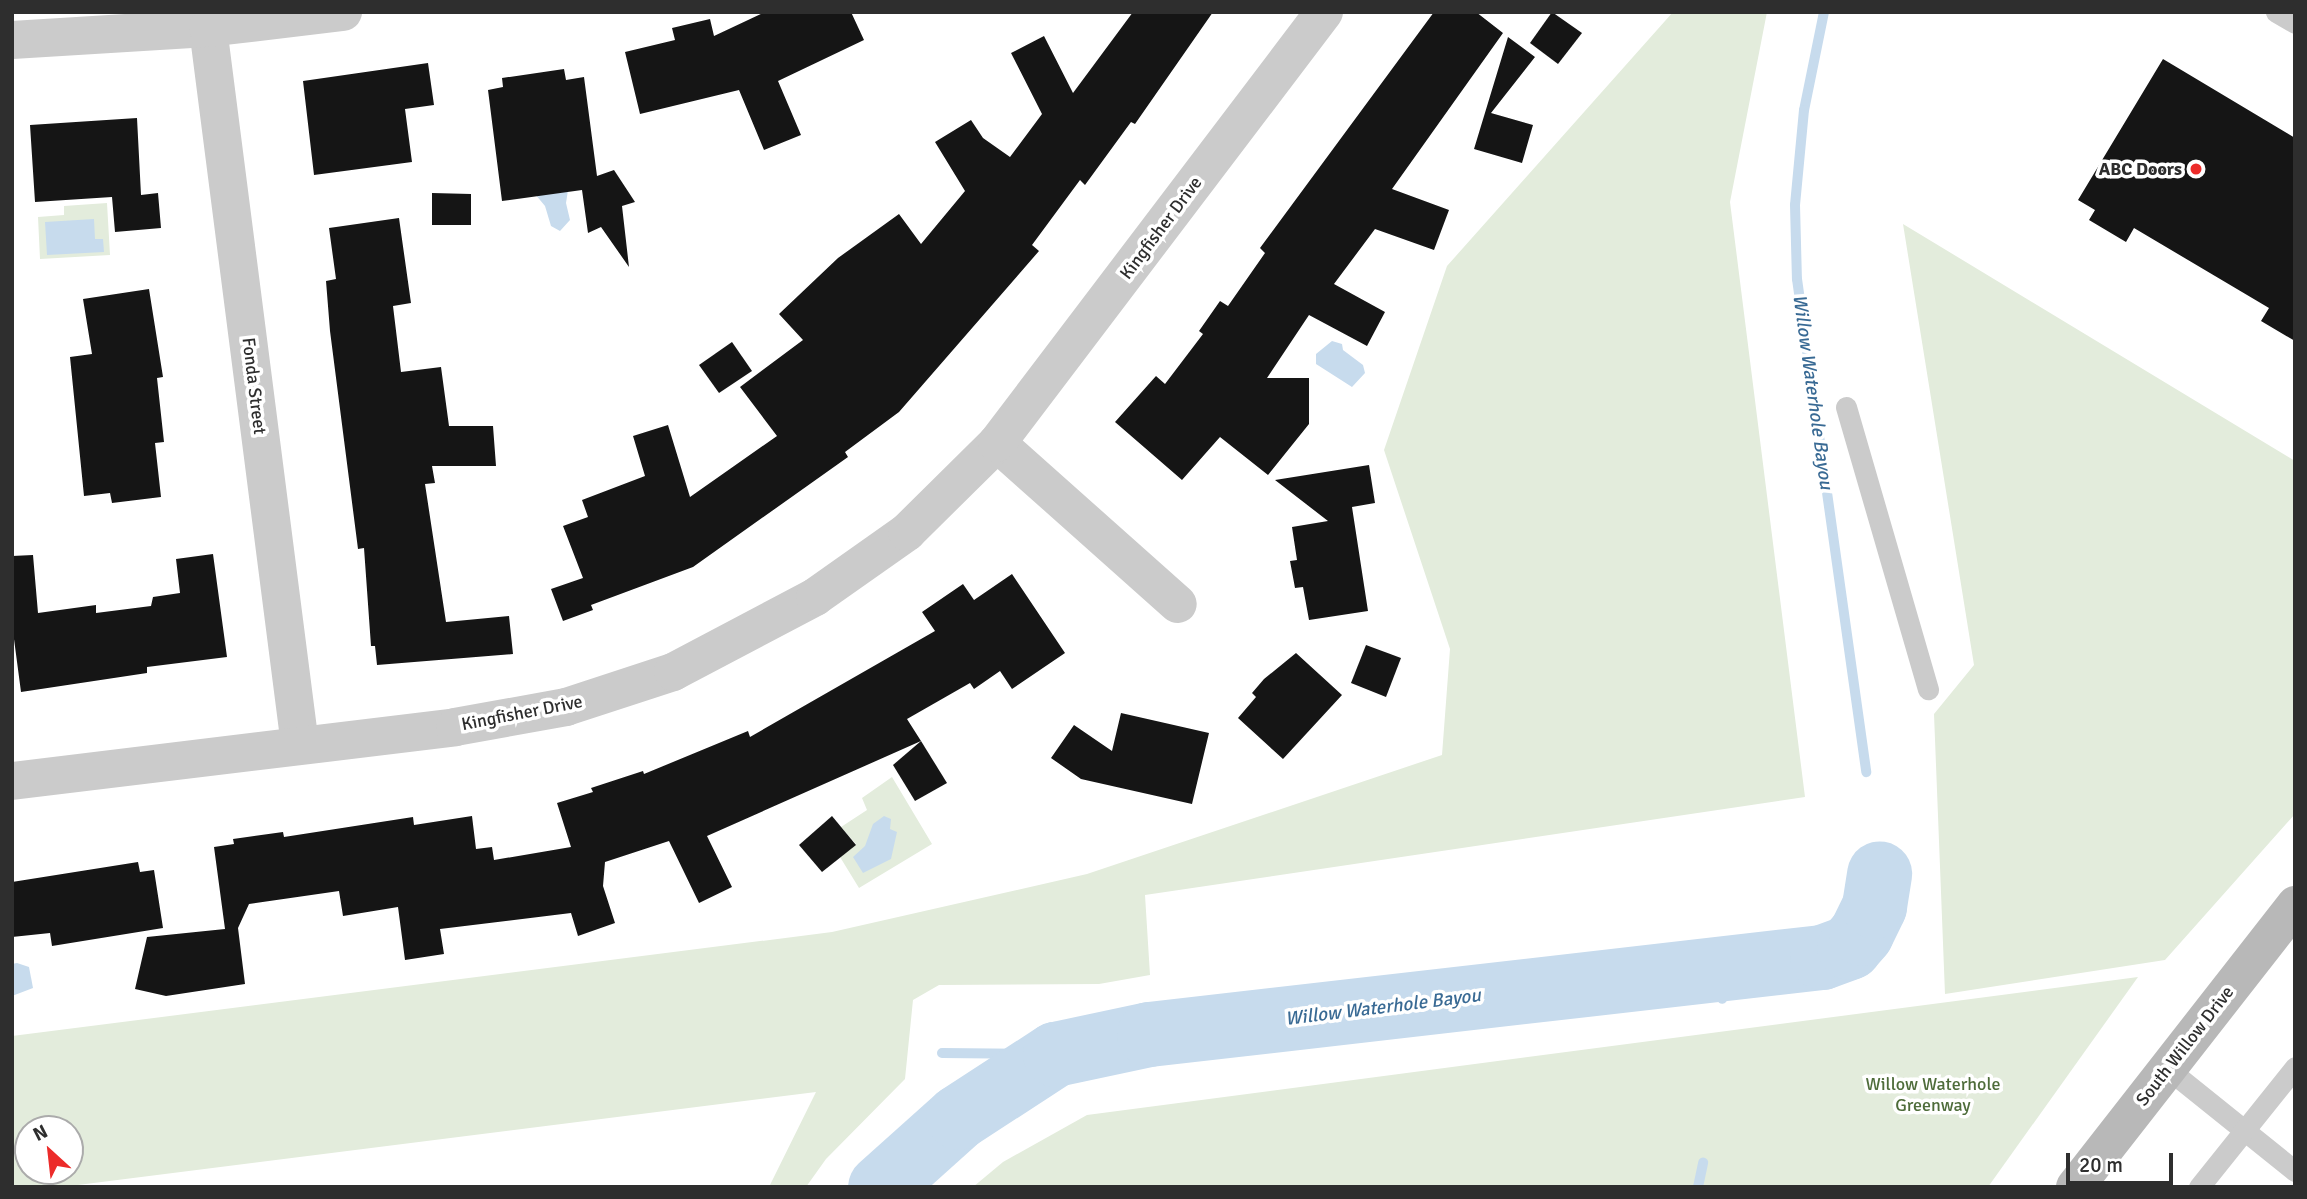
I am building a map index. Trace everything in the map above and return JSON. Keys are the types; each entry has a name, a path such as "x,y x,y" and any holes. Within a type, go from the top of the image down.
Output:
{"street":[{"path":"12,40 208,28 342,12"},
{"name":"Kingfisher Drive","path":"12,781 300,745 566,707 673,672 815,597 892,543 997,443 1324,12"},
{"name":"Fonda Street","path":"208,28 300,745"},
{"path":"997,443 1178,604"},
{"name":"South Willow Drive","path":"2075,1187 2295,905"}],"lane":[{"path":"2276,12 2295,23"},
{"path":"1846,407 1928,689"},
{"path":"2199,1187 2295,1067"},
{"path":"2168,1069 2295,1171"}],"green space":[{"path":"1673,12 1767,12 1730,202 1805,797 1145,895 1150,975 1099,984 939,985 913,1000 905,1079 826,1159 806,1187 769,1187 816,1092 84,1184 84,1115 14,1115 14,1185 78,1185 12,1187 12,1036 832,932 1087,874 1442,755 1450,649 1384,450 1447,266"},
{"path":"107,203 110,255 40,259 38,217 64,215 64,206"},
{"path":"1903,224 2295,461 2295,814 2165,960 1945,994 1934,714 1974,665"},
{"path":"892,777 932,844 859,888 840,857 856,844 841,827 867,810 862,798"},
{"name":"Willow Waterhole Greenway","path":"2138,977 1988,1187 973,1187 1003,1162 1087,1115"}],"water":[{"path":"569,184 566,203 570,220 560,231 551,226 545,206 535,194"},
{"path":"94,219 95,239 103,239 104,252 47,255 45,222"},
{"path":"1332,341 1342,344 1343,350 1363,365 1365,373 1352,387 1316,364 1316,354"},
{"path":"884,816 891,819 890,829 897,832 891,859 863,873 853,857 865,846 873,824"},
{"path":"12,964 29,967 33,988 12,996"}],"building":[{"path":"765,12 851,12 864,40 778,81 801,135 764,150 739,90 640,114 625,52 675,40 672,28 710,19 714,36"},
{"path":"1133,12 1213,12 1135,124 1131,122 1085,185 1080,180 1032,245 1039,251 899,412 845,452 848,457 693,567 591,605 593,610 563,621 551,589 583,578 563,526 588,517 582,500 645,476 633,436 668,425 690,497 777,436 740,387 803,340 779,314 838,258 899,214 921,244 965,191 935,142 971,120 983,138 1010,157 1042,114 1011,53 1044,36 1073,93"},
{"path":"1434,12 1476,12 1503,33 1392,189 1449,210 1434,250 1375,229 1334,284 1385,312 1367,346 1309,315 1267,378 1309,378 1309,424 1268,475 1220,437 1182,480 1115,422 1156,376 1165,384 1203,334 1199,331 1220,301 1228,306 1265,253 1260,248"},
{"path":"1552,12 1582,33 1558,64 1530,43"},
{"path":"1508,37 1535,57 1491,113 1533,125 1522,163 1474,149"},
{"name":"ABC Doors","path":"2163,59 2295,138 2295,341 2261,321 2269,308 2134,228 2126,242 2089,220 2095,210 2078,200"},
{"path":"428,63 434,105 405,109 412,162 314,175 303,81"},
{"path":"564,69 566,80 584,77 597,176 614,170 635,202 622,206 629,267 601,227 588,233 582,190 502,201 488,90 503,87 502,78"},
{"path":"137,118 141,195 158,193 161,228 115,232 112,197 35,202 30,125"},
{"path":"432,193 471,194 471,225 432,225"},
{"path":"399,218 411,303 393,306 401,372 441,367 449,426 493,426 496,466 432,466 435,483 425,484 446,622 509,616 513,654 377,665 375,646 371,646 364,548 358,549 330,331 326,281 336,279 329,228"},
{"path":"149,289 163,377 157,378 164,442 155,443 161,497 112,503 110,493 84,496 70,357 92,354 83,299"},
{"path":"732,342 752,371 719,393 699,365"},
{"path":"1369,465 1375,503 1352,507 1368,611 1309,620 1303,587 1295,588 1290,561 1297,560 1292,527 1328,521 1275,480"},
{"path":"213,554 227,657 147,667 147,673 21,692 12,624 12,556 33,555 38,613 96,605 96,613 151,606 153,597 180,593 176,559"},
{"path":"1012,574 1065,653 1012,689 1000,671 974,689 970,683 907,719 921,741 707,836 732,887 699,903 669,841 605,862 603,886 615,923 578,936 571,913 440,929 444,954 405,960 398,907 343,916 339,891 249,904 238,928 245,984 166,996 135,989 147,937 225,929 214,847 234,844 233,839 283,832 284,837 413,817 414,825 472,816 476,849 492,847 494,860 571,847 557,803 593,792 591,788 643,771 644,774 748,731 750,737 935,631 922,612 963,584 974,600"},
{"path":"1366,645 1401,658 1386,697 1351,683"},
{"path":"1296,653 1342,695 1283,759 1238,718 1256,697 1252,693 1264,679"},
{"path":"1121,713 1209,733 1192,804 1081,779 1051,758 1074,725 1112,751"},
{"path":"921,741 947,783 915,801 893,765"},
{"path":"832,816 856,845 822,872 799,845"},
{"path":"138,862 140,872 154,870 163,928 52,946 50,933 12,937 12,882"}],"waterway":[{"name":"Willow Waterhole Bayou","path":"1824,12 1804,110 1795,205 1797,279 1866,772"},
{"name":"Willow Waterhole Bayou","path":"880,1187 958,1117 1055,1054 1149,1034 1822,957 1849,947 1861,933 1874,906 1879,873"},
{"path":"1719,969 1722,999"},
{"path":"942,1053 1055,1054"},
{"path":"1698,1187 1703,1163"}],"place":[{"name":"ABC Doors","path":"2196,169"}]}
